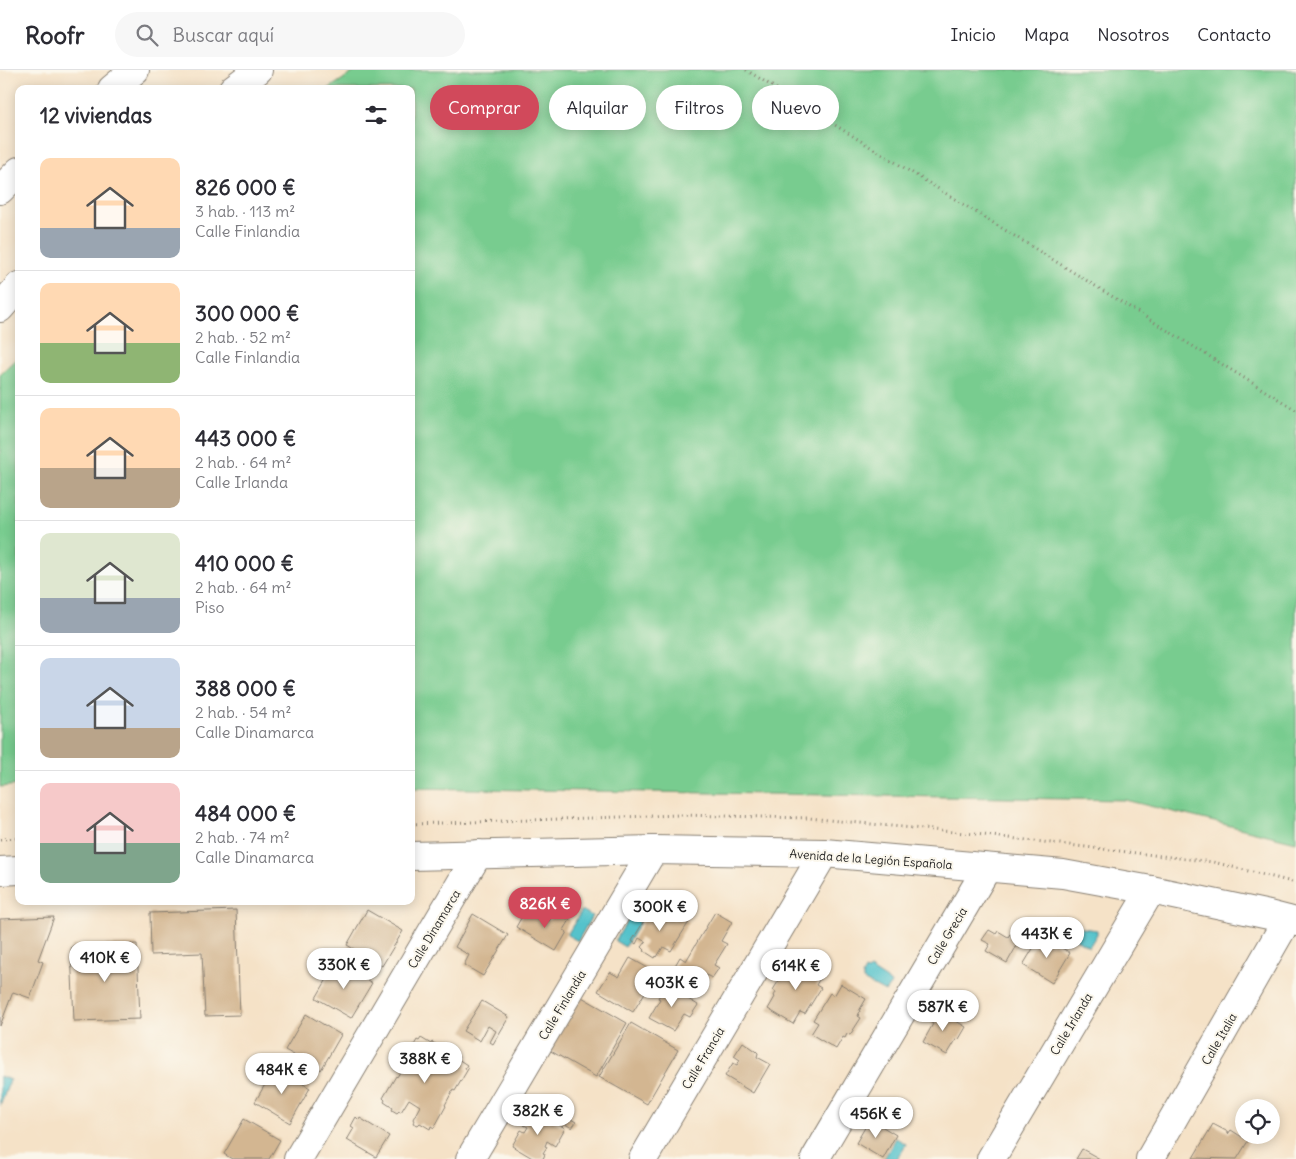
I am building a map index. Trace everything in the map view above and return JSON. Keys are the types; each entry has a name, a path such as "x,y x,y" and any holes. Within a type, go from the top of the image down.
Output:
{"street":[{"path":"117,85 135,70"},
{"path":"238,85 258,70"},
{"path":"0,190 15,175"},
{"path":"0,308 15,291"},
{"name":"Avenida de la Legión Española","path":"415,856 653,850 824,853 1063,874 1150,890 1292,921"},
{"name":"Calle Finlandia","path":"470,1159 653,850"},
{"name":"Calle Francia","path":"643,1159 824,853"},
{"name":"Calle Dinamarca","path":"298,1159 478,854"},
{"name":"Calle Grecia","path":"815,1159 987,868"},
{"path":"0,871 15,870"},
{"name":"Calle Irlanda","path":"991,1159 1150,890"},
{"name":"Calle Italia","path":"1150,1159 1292,921"}],"path":[{"path":"746,70 1296,410"},
{"path":"0,839 15,838"}],"green space":[{"path":"357,70 1296,70 1296,842 1125,800 415,788 415,85 334,85"},
{"path":"15,360 15,785 0,787 0,374"}],"water":[{"path":"582,910 592,916 578,941 567,935"},
{"path":"630,916 640,922 625,947 615,941"},
{"path":"1062,925 1097,930 1097,934 1089,947 1060,929"},
{"path":"870,969 890,982 891,984 885,992 863,980 862,976 865,970"},
{"path":"0,1076 10,1080 0,1106"},
{"path":"896,1138 906,1144 897,1159 884,1159"}],"building":[{"path":"653,909 674,920 677,915 689,922 671,951 663,947 655,958 644,951 642,947 646,942 639,938 636,944 632,941"},
{"path":"236,910 240,1015 205,1016 202,953 151,955 150,913"},
{"path":"367,910 403,931 382,966 347,945"},
{"path":"555,911 570,920 564,930 567,932 556,951 516,927 524,913 531,916 534,912 549,921"},
{"path":"715,912 732,922 721,941 727,944 714,965 719,968 712,978 706,975 700,986 673,969 680,957 686,961"},
{"path":"473,914 508,935 483,976 464,965 469,955 455,947"},
{"path":"54,917 38,960 43,962 30,998 13,992 0,1026 0,919"},
{"path":"989,930 996,934 998,931 1008,937 1010,934 1020,940 1007,963 986,951 990,944 982,940"},
{"path":"1040,937 1052,944 1053,942 1070,953 1052,983 1023,965"},
{"path":"137,944 140,1019 74,1021 72,946"},
{"path":"630,958 657,973 633,1012 598,991 610,972 619,977"},
{"path":"798,958 823,973 816,985 821,988 805,1014 800,1012 793,1024 768,1009 775,997 776,992 773,990 784,972 787,974 791,970"},
{"path":"337,962 372,983 351,1018 316,998"},
{"path":"841,984 866,999 859,1011 858,1016 861,1018 850,1035 847,1034 845,1038 843,1037 836,1049 811,1034 818,1023 813,1020 830,993 834,996"},
{"path":"666,985 698,1005 690,1017 684,1014 673,1031 649,1018"},
{"path":"580,996 627,1023 596,1077 549,1050"},
{"path":"482,1001 509,1017 493,1044 490,1042 496,1031 488,1026 480,1041 463,1031"},
{"path":"936,1009 966,1027 947,1055 923,1042 933,1024 929,1021"},
{"path":"306,1014 341,1035 321,1070 285,1050"},
{"path":"631,1023 678,1050 647,1104 599,1077"},
{"path":"421,1038 437,1045 436,1047 438,1048 431,1061 442,1068 450,1055 452,1057 454,1054 467,1065 465,1068 468,1069 455,1091 453,1090 434,1128 431,1126 430,1129 420,1123 418,1125 413,1123 413,1119 420,1106 409,1099 401,1112 397,1113 384,1102 383,1098 402,1069 417,1040 419,1041"},
{"path":"743,1042 758,1053 757,1057 770,1064 753,1093 725,1076 733,1063 737,1065 740,1060 734,1056"},
{"path":"275,1067 310,1088 290,1123 255,1102"},
{"path":"533,1110 543,1116 541,1118 549,1123 551,1120 565,1128 555,1146 547,1141 543,1159 534,1159 512,1146 521,1130 525,1132 528,1127 524,1125"},
{"path":"562,1114 576,1122 572,1128 558,1120"},
{"path":"356,1117 389,1136 376,1157 347,1140 354,1128 351,1126"},
{"path":"244,1119 280,1140 269,1159 232,1159 224,1154"},
{"path":"870,1119 896,1135 883,1159 856,1143"},
{"path":"1213,1124 1228,1132 1228,1134 1231,1130 1235,1133 1235,1144 1246,1144 1237,1159 1193,1158"},
{"path":"1082,1149 1100,1159 1076,1159"}]}
